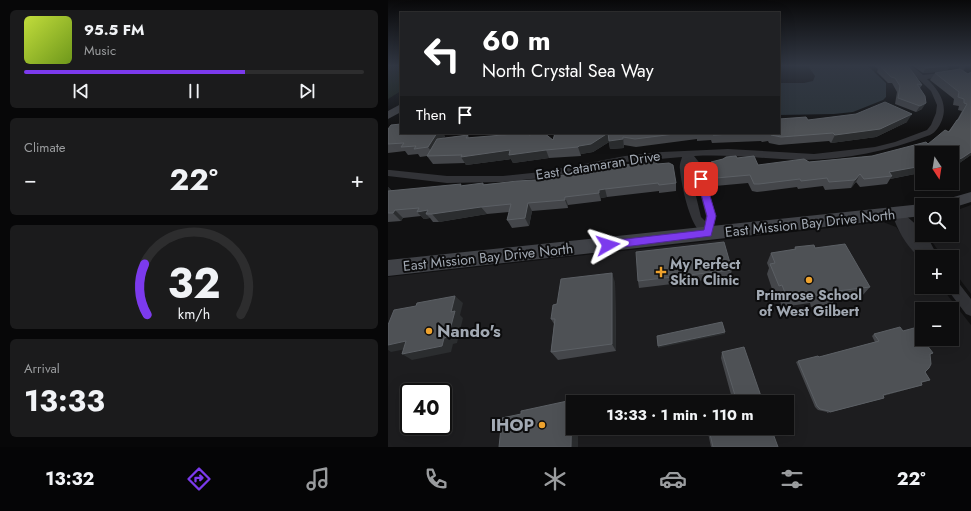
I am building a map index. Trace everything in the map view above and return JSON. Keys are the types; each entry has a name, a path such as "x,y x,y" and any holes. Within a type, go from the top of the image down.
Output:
{"street":[{"name":"East Catamaran Drive","path":"390,173 451,181 494,180 539,175 616,160 686,154 727,152 770,156 825,156 864,152 909,141 932,130 940,117 941,105 936,92 931,87"},
{"path":"388,103 400,96"},
{"path":"388,116 400,108"},
{"path":"686,154 684,167 696,218 708,233"},
{"path":"686,154 697,166 711,216 708,233"},
{"path":"959,201 971,197"},
{"name":"East Mission Bay Drive North","path":"388,268 915,211"},
{"path":"897,214 902,228 918,250"},
{"path":"897,214 913,227 931,250"},
{"path":"959,294 971,310"}],"shaded area":[{"path":"388,87 400,87 400,92 388,99"},
{"path":"780,87 886,87 886,97 883,100 853,112 834,114 780,115"},
{"path":"971,205 971,294 959,278 959,250 938,250 932,242 959,242 959,209"},
{"path":"883,222 896,227 915,252 915,294 947,294 953,302 915,302 915,346 959,346 959,310 971,325 971,447 388,447 388,277"}],"building":[{"path":"900,87 919,87 925,96 926,103 920,106 898,98"},
{"path":"953,87 971,87 971,152 959,159 959,146 915,146 915,167 889,172 892,176 864,179 860,174 855,180 829,182 827,178 801,181 800,179 759,184 754,184 750,175 716,178 711,162 726,157 736,156 737,158 754,156 758,165 804,159 809,162 872,156 926,142 928,144 945,130 949,132 958,120 967,104 964,103 964,99 958,97 959,92"},
{"path":"885,102 912,114 880,129 835,135 833,133 781,137 771,135 780,134 780,119 806,117 808,120 856,114"},
{"path":"400,124 400,134 436,134 428,147 414,149 416,146 401,147 404,143 388,144 388,129 391,125"},
{"path":"516,134 545,134 553,140 555,134 606,134 591,144 578,147 509,155 510,150 461,157 462,155 427,156 437,139 468,135 466,138"},
{"path":"608,134 674,134 635,139 623,137 623,139 609,141"},
{"path":"712,134 733,134 713,135"},
{"path":"656,161 657,164 669,163 673,165 676,183 659,185 658,183 605,189 599,190 599,193 565,197 565,200 528,203 525,218 507,220 511,204 432,214 426,214 428,210 417,212 419,208 395,210 393,213 388,213 388,191 461,184 460,186 483,183 483,185 553,179 553,176 574,174 575,171 601,166 642,164"},
{"path":"724,242 732,270 638,281 636,252"},
{"name":"Primrose School of West Gilbert","path":"845,244 870,287 837,291 839,295 817,298 816,294 787,298 782,285 779,286 770,264 775,263 771,253 796,249 795,247 814,245 815,248"},
{"path":"612,273 612,344 551,352 555,319 551,319 553,305 557,304 561,279"},
{"name":"Nando's","path":"455,296 451,312 455,311 448,337 444,338 442,346 402,354 406,341 388,345 388,325 394,310 416,306 417,303"},
{"path":"722,322 725,332 658,346 657,336"},
{"path":"900,327 903,331 914,328 915,346 928,346 933,353 930,354 931,364 925,372 930,380 921,382 922,385 883,395 884,398 830,412 820,409 817,406 798,361 879,341 874,334"},
{"path":"744,347 761,395 735,395 722,352"},
{"name":"IHOP","path":"566,401 566,435 571,435 571,447 499,447 502,418 521,414 521,411"},
{"path":"710,435 774,435 778,447 713,447"}],"place":[{"name":"My Perfect Skin Clinic","path":"661,272"},
{"name":"Primrose School of West Gilbert","path":"809,280"},
{"name":"Nando's","path":"429,331"},
{"name":"IHOP","path":"542,425"}],"route":[{"path":"608,245 708,233 711,216 701,179"}]}
